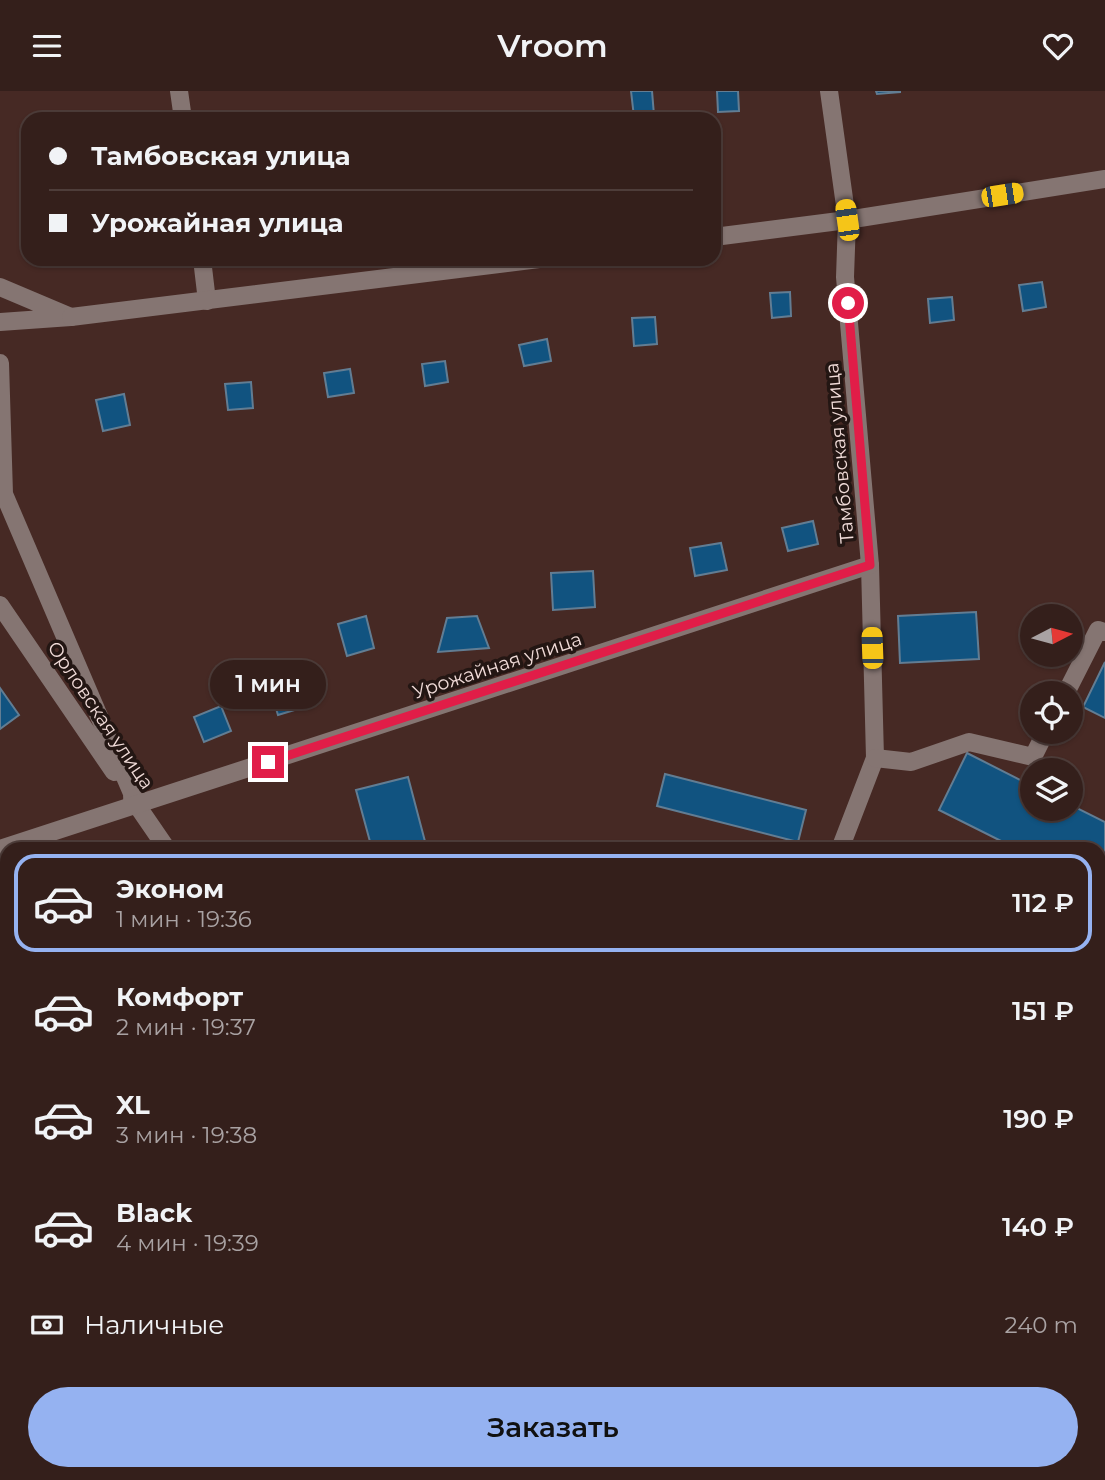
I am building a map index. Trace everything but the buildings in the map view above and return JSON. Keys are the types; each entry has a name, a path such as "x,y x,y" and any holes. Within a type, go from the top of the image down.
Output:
{"street":[{"path":"179,91 182,112"},
{"name":"Тамбовская улица","path":"829,91 847,220 845,277 870,565 876,758 843,842"},
{"path":"721,236 847,220 1105,179"},
{"path":"203,266 207,300"},
{"path":"0,322 71,317 482,266"},
{"path":"0,287 71,317"},
{"path":"0,363 2,495 137,805"},
{"name":"Урожайная улица","path":"22,842 870,565"},
{"name":"Орловская улица","path":"0,605 162,842"},
{"path":"1072,681 1098,630 1105,632"},
{"path":"876,758 911,762 969,742 1033,757 1040,744"}],"route":[{"path":"268,762 870,565 848,303"}]}
